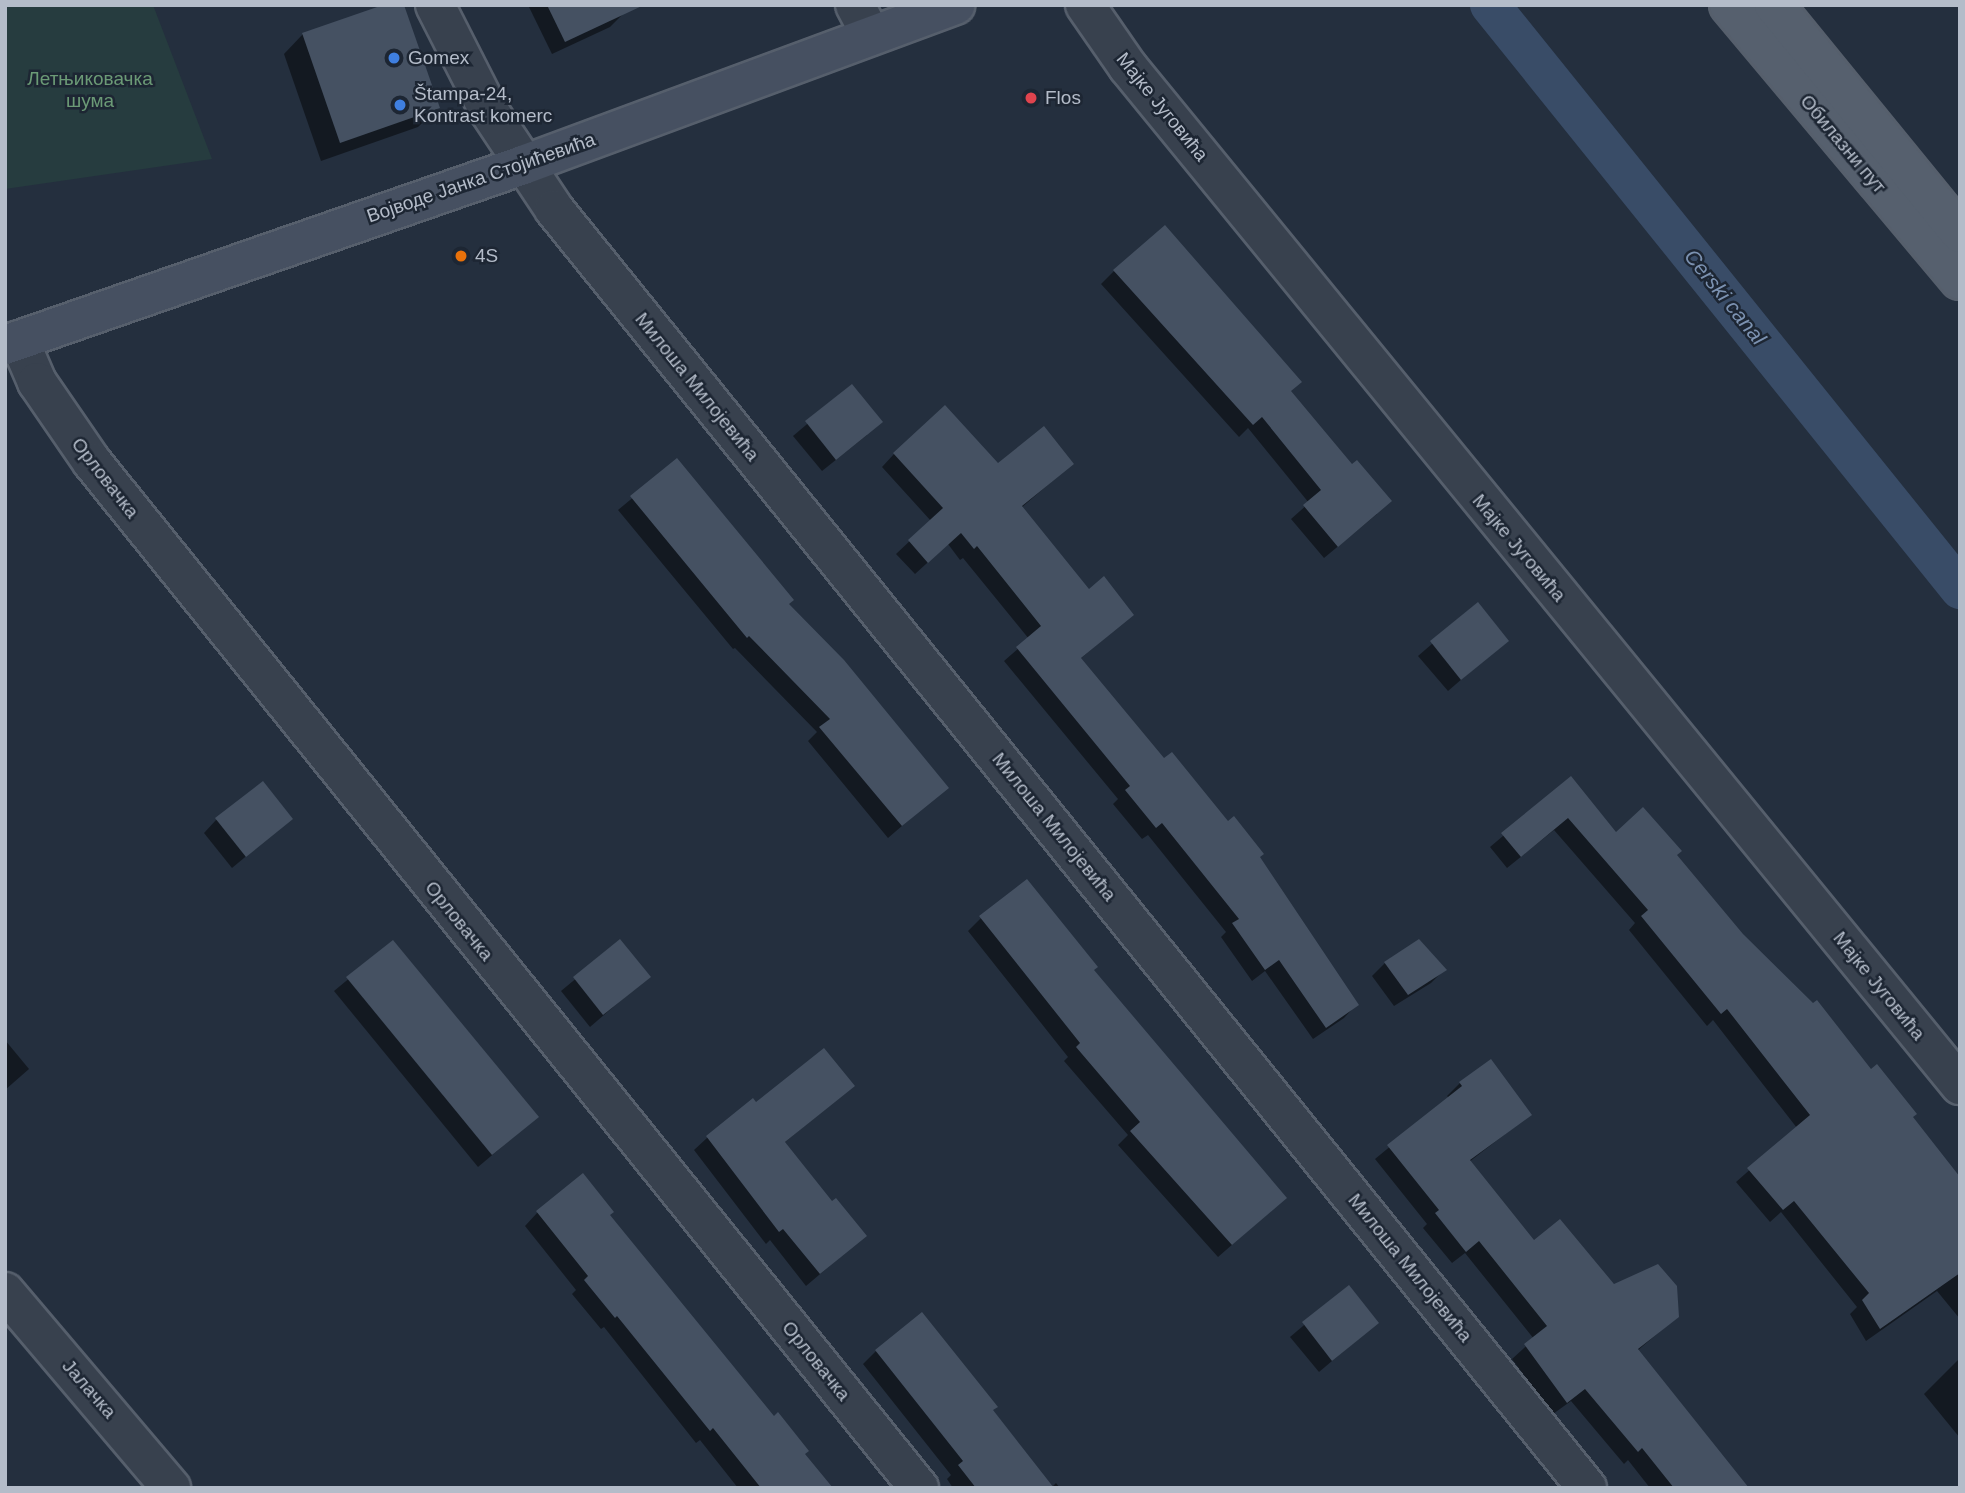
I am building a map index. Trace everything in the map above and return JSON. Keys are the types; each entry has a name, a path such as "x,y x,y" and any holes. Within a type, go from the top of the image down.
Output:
{"main road":[{"name":"Обилазни пут","path":"1729,5 1960,280"},
{"name":"Обилазни пут","path":"1774,5 1960,233"},
{"path":"1801,5 1960,206"}],"street":[{"name":"Милоша Милојевића","path":"435,5 489,111 554,209 1587,1488"},
{"name":"Војводе Јанка Стојићевића","path":"12,342 523,165 863,20 955,5"},
{"name":"Мајке Југовића","path":"1085,5 1128,67 1960,1085"},
{"name":"Орловачка","path":"12,342 92,461 349,785 919,1488"},
{"name":"Јалачка","path":"5,1292 171,1488"}],"green space":[{"name":"Летњиковачка шума","path":"5,5 153,5 212,159 5,189"}],"building":[{"path":"383,5 404,5 440,108 340,143 302,33"},
{"path":"547,5 644,5 565,42"},
{"path":"1165,225 1302,382 1291,391 1352,464 1357,460 1392,501 1338,547 1303,505 1321,490 1262,417 1253,425 1113,270"},
{"path":"852,384 883,422 836,460 805,421"},
{"path":"945,405 998,463 1044,426 1074,464 1022,506 1089,589 1104,576 1134,615 1081,658 1164,758 1172,752 1228,821 1234,816 1264,854 1260,857 1359,1005 1326,1028 1279,960 1265,970 1232,923 1239,919 1162,823 1156,828 1125,790 1130,786 1016,647 1041,626 977,546 974,549 961,533 928,563 908,540 943,508 893,453"},
{"path":"677,458 794,600 789,604 844,660 949,788 902,826 819,727 830,719 749,636 747,638 630,496"},
{"path":"1478,602 1509,641 1461,680 1430,641"},
{"path":"1571,776 1616,832 1643,807 1682,851 1677,855 1743,934 1813,1003 1817,1000 1871,1069 1877,1064 1917,1114 1913,1117 1960,1177 1960,1273 1880,1329 1862,1300 1869,1293 1794,1201 1783,1210 1747,1168 1810,1115 1727,1009 1721,1014 1641,916 1648,910 1568,818 1521,857 1501,833"},
{"path":"263,781 293,819 246,857 215,818"},
{"path":"1027,879 1098,967 1094,970 1287,1198 1232,1245 1130,1131 1140,1122 1076,1047 1080,1043 979,916"},
{"path":"620,939 651,977 603,1015 573,977"},
{"path":"1419,939 1447,970 1408,995 1384,962"},
{"path":"393,940 539,1117 492,1155 346,977"},
{"path":"824,1048 855,1086 785,1142 832,1201 836,1198 867,1236 820,1274 783,1229 779,1232 706,1136 753,1098 756,1102"},
{"path":"1491,1059 1532,1115 1470,1160 1534,1240 1560,1219 1614,1284 1658,1264 1677,1286 1679,1317 1638,1349 1749,1488 1674,1488 1642,1448 1638,1452 1585,1389 1567,1403 1524,1344 1547,1326 1479,1241 1466,1252 1435,1213 1439,1210 1387,1145 1462,1086 1459,1082"},
{"path":"583,1173 614,1212 610,1215 774,1416 778,1412 809,1451 805,1454 833,1488 761,1488 713,1428 710,1431 617,1316 615,1318 584,1280 588,1276 536,1211"},
{"path":"1349,1285 1379,1323 1332,1361 1302,1322"},
{"path":"922,1312 998,1407 993,1410 1054,1488 976,1488 958,1465 963,1461 875,1350"}],"waterway":[{"name":"Cerski canal","path":"1490,5 1960,589"}],"place":[{"name":"Gomex","path":"394,58"},
{"name":"Flos","path":"1031,98"},
{"name":"Štampa-24, Kontrast komerc","path":"400,105"},
{"name":"4S","path":"461,256"}]}
